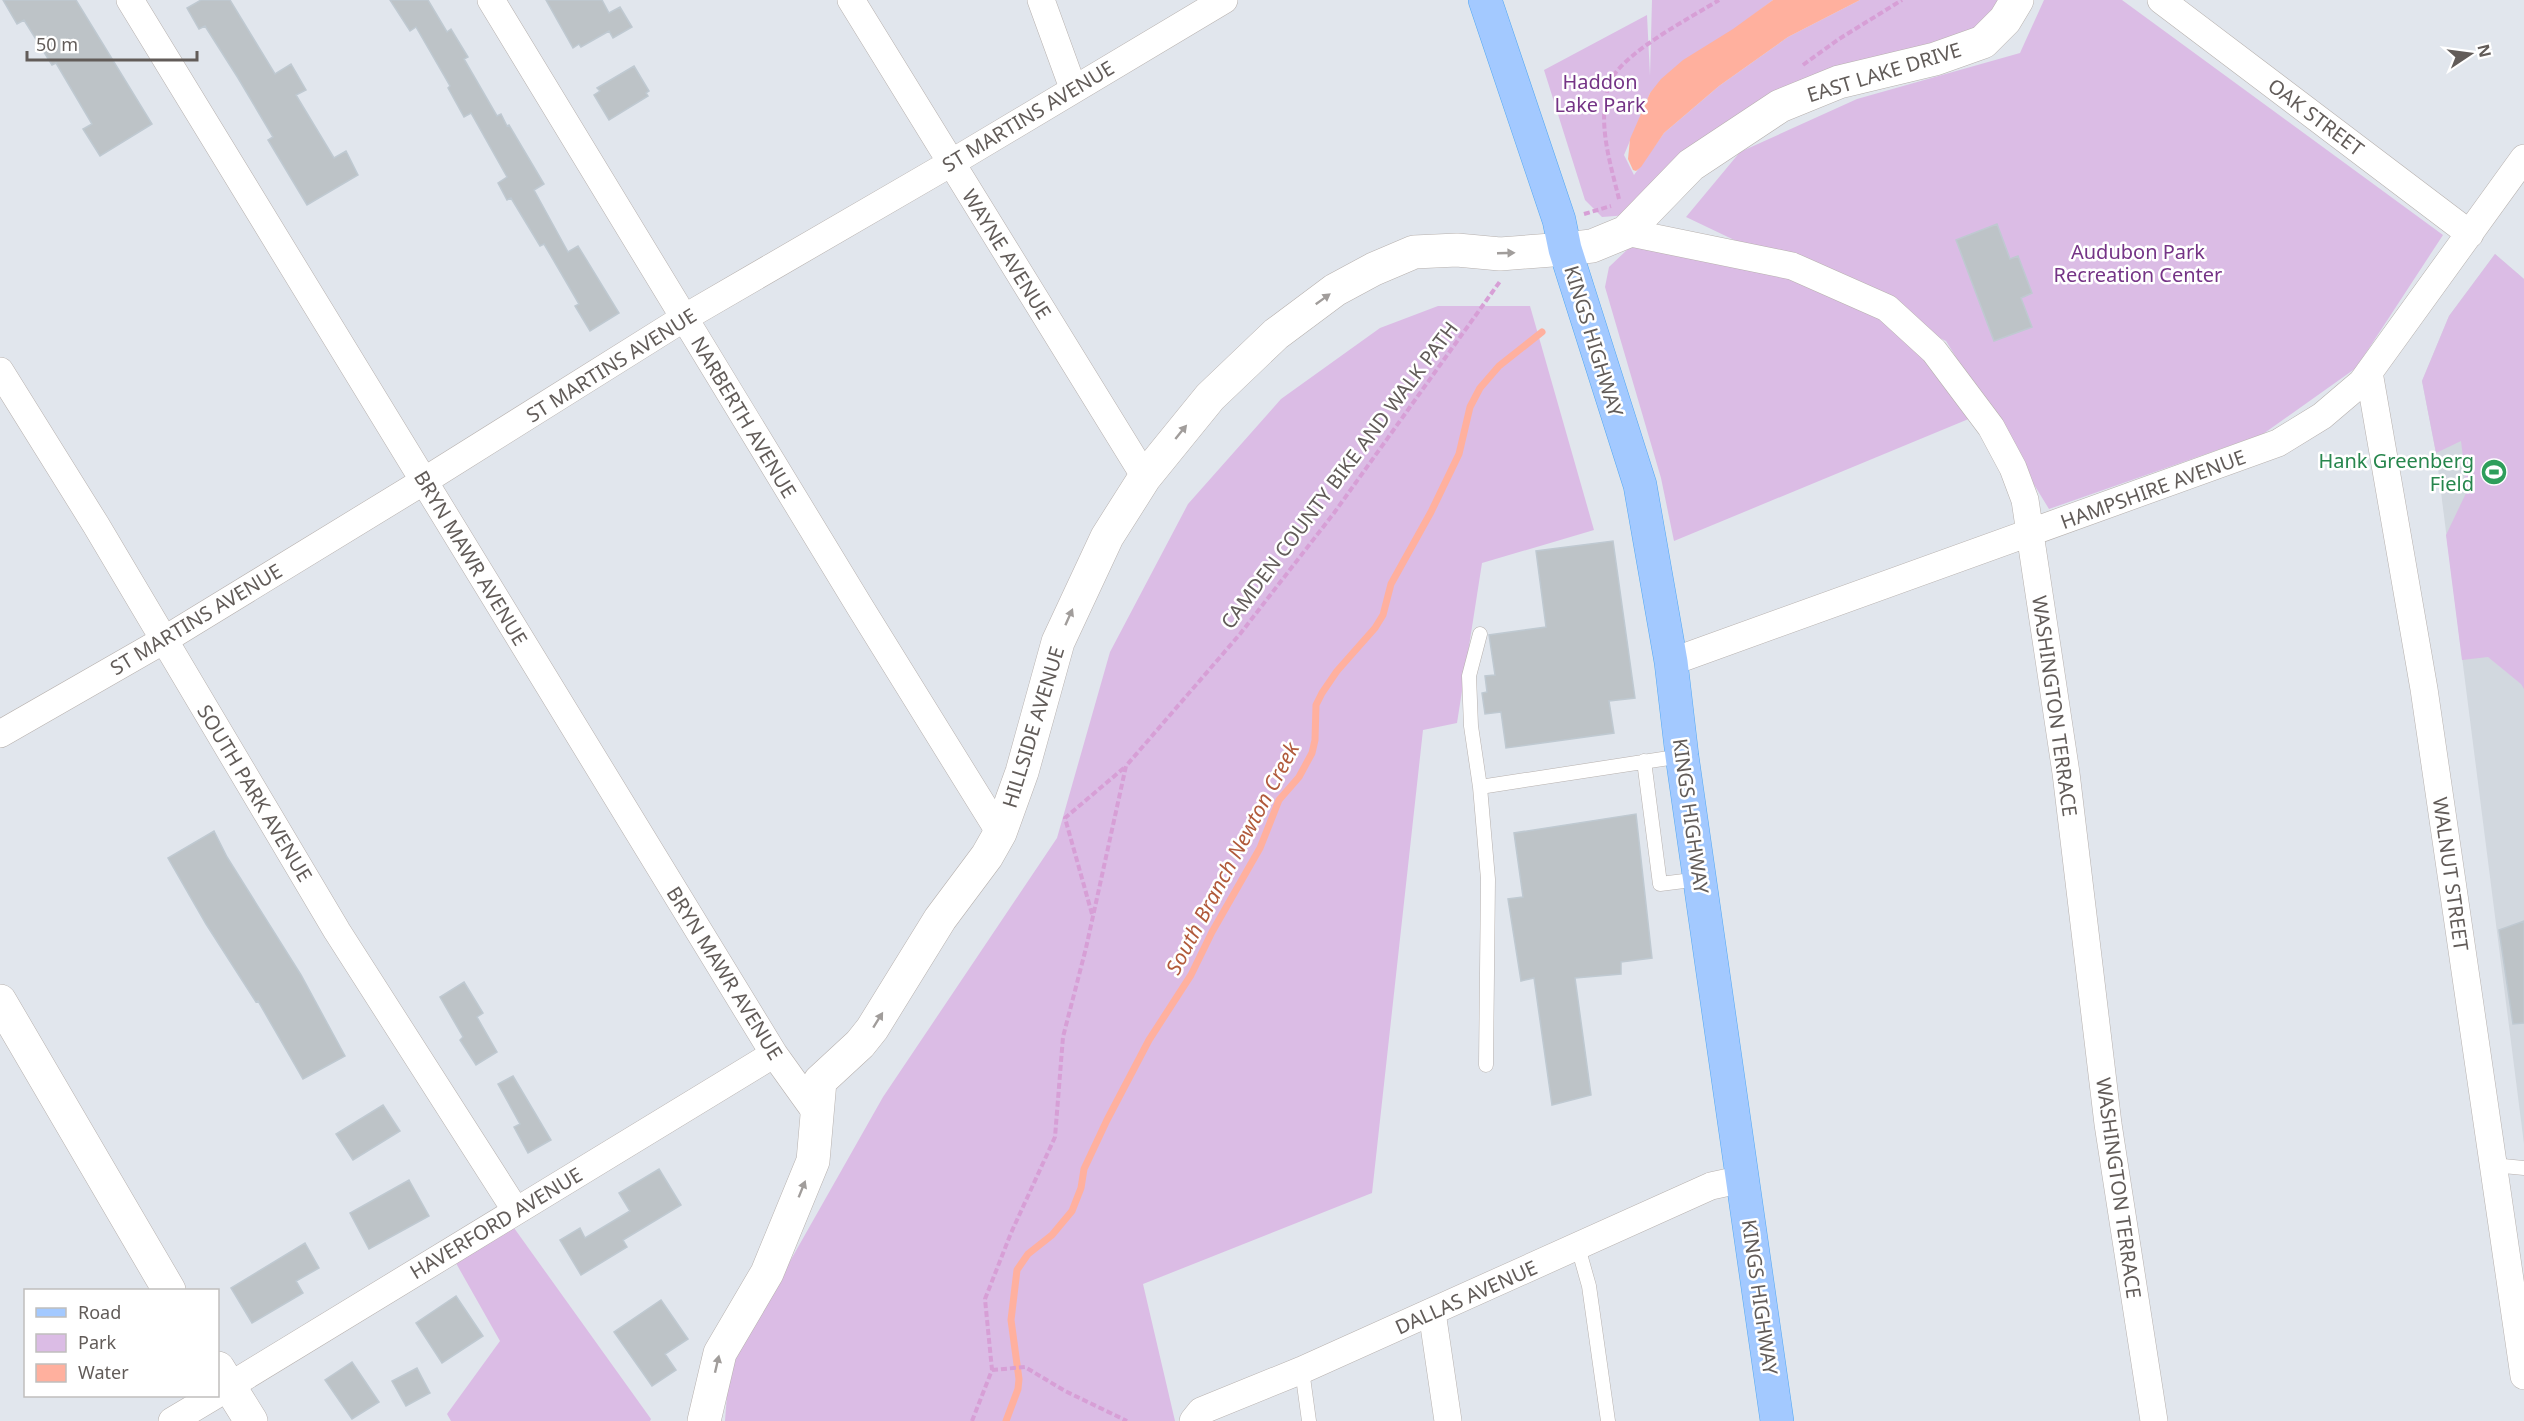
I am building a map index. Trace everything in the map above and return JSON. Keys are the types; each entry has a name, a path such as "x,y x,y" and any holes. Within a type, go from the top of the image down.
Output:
{"main road":[{"name":"KINGS HIGHWAY","path":"1485,0 1562,235 1640,485 1671,662 1682,756 1777,1421"}],"street":[{"name":"BRYN MAWR AVENUE","path":"130,0 774,1054 817,1114"},
{"name":"NARBERTH AVENUE","path":"491,0 1000,833"},
{"name":"WAYNE AVENUE","path":"851,0 1145,477"},
{"path":"1041,0 1073,88"},
{"name":"ST MARTINS AVENUE","path":"0,734 164,640 684,318 951,163 1073,88 1224,0"},
{"name":"EAST LAKE DRIVE","path":"1562,235 1592,246 1623,218 1691,165 1780,106 1839,81 1935,60 1983,42 2005,20 2018,0"},
{"name":"OAK STREET","path":"2161,0 2470,234"},
{"name":"HAMPSHIRE AVENUE","path":"1671,662 2278,443 2322,416 2362,382 2524,158"},
{"name":"WASHINGTON TERRACE","path":"1623,218 1792,266 1887,308 1934,351 1991,427 2013,468 2025,500 2066,773 2108,1124 2154,1421"},
{"name":"HILLSIDE AVENUE","path":"705,1421 720,1353 767,1273 813,1161 820,1081 860,1044 872,1029 940,919 987,856 1000,833 1022,772 1058,642 1107,537 1145,477 1210,397 1276,334 1335,290 1374,269 1414,252 1456,250 1500,254 1521,253 1562,235"},
{"name":"SOUTH PARK AVENUE","path":"0,371 96,525 337,931 516,1211"},
{"name":"WALNUT STREET","path":"2369,372 2424,689 2524,1376"},
{"path":"0,1001 168,1289"},
{"name":"HAVERFORD AVENUE","path":"219,1386 516,1211 774,1054"},
{"name":"DALLAS AVENUE","path":"1193,1421 1201,1411 1302,1370 1711,1186 1743,1179"},
{"path":"1432,1312 1448,1421"},
{"path":"219,1386 251,1421"},
{"name":"HAVERFORD AVENUE","path":"172,1421 204,1397"}],"lane":[{"path":"1480,634 1469,676 1488,879 1486,1065"},
{"path":"1479,787 1682,756"},
{"path":"1644,761 1660,884 1700,879"},
{"path":"2493,1165 2524,1168"},
{"path":"1578,1247 1589,1286 1608,1421"},
{"path":"1302,1370 1308,1421"}],"path":[{"path":"1623,218 1606,145 1604,113 1611,81 1632,55 1719,0"},
{"name":"CAMDEN COUNTY BIKE AND WALK PATH","path":"972,1421 992,1370 985,1299 1011,1233 1054,1137 1063,1037 1093,916 1126,766 1240,634 1335,513 1521,253"},
{"path":"1093,916 1065,818 1126,766"},
{"path":"992,1370 1025,1367 1065,1391 1127,1421"}],"shaded area":[{"name":"Hank Greenberg Field","path":"2495,254 2524,279 2524,1144 2436,453 2422,381 2449,316"}],"green space":[{"name":"Haddon Lake Park","path":"1652,0 1773,0 1650,93 1624,155 1634,175 1664,133 1719,86 1788,37 1860,0 2008,0 1979,37 1835,77 1628,215 1602,217 1585,200 1544,70 1647,15 1650,76"},
{"name":"Audubon Park Recreation Center","path":"2044,0 2122,0 2443,235 2356,368 2263,434 2049,509 1946,341 1686,217 1740,152 1857,99 2020,53"},
{"path":"1630,247 1692,253 1786,273 1881,316 1928,357 1971,418 1674,541 1661,478 1605,287 1609,267"},
{"name":"Hank Greenberg Field","path":"2495,254 2524,279 2524,689 2488,657 2462,660 2446,535 2467,491 2461,441 2436,453 2422,381 2449,316"},
{"path":"1438,306 1530,306 1594,530 1482,563 1457,723 1423,730 1372,1193 1143,1284 1175,1421 725,1421 729,1369 883,1097 1057,838 1110,652 1188,504 1281,399 1380,328"},
{"path":"504,1214 651,1419 650,1421 451,1421 447,1414 500,1341 448,1249"}],"water":[{"path":"1773,0 1860,0 1788,37 1719,86 1664,133 1641,167 1636,171 1633,170 1628,159 1630,139 1650,93 1661,79 1683,60 1733,29"}],"building":[{"path":"3,0 76,0 152,124 100,156 83,129 92,124 56,63 52,65 24,20 17,24"},
{"path":"201,0 230,0 275,74 291,64 306,90 296,95 334,158 346,151 358,175 307,205 268,140 273,137 238,78 205,26 199,29 187,8"},
{"path":"390,0 428,0 447,32 451,29 468,57 464,59 497,116 501,114 507,126 509,125 544,184 534,190 568,252 578,246 619,313 590,331 575,306 579,304 544,244 540,246 511,198 507,200 498,183 507,177 471,113 464,117 448,88 450,86 416,27 410,31"},
{"path":"546,0 602,0 609,13 620,7 632,27 613,38 609,31 581,47 579,44 573,48"},
{"path":"634,66 649,91 646,93 648,96 609,120 594,95 600,91 597,88"},
{"path":"1997,224 2010,259 2018,256 2032,293 2021,298 2032,327 1994,341 1956,240"},
{"path":"1613,541 1635,698 1609,701 1614,733 1506,748 1501,712 1485,714 1482,693 1487,692 1485,676 1495,675 1489,635 1546,627 1536,551"},
{"path":"1636,814 1652,958 1621,962 1621,974 1575,978 1591,1095 1552,1105 1534,978 1521,981 1508,899 1523,897 1514,833"},
{"path":"214,831 227,857 301,975 345,1056 303,1079 258,1001 256,1002 206,924 168,858"},
{"path":"2524,921 2524,1023 2513,1024 2499,930"},
{"path":"464,982 483,1013 477,1017 497,1052 476,1065 460,1040 463,1037 440,997"},
{"path":"513,1076 551,1140 528,1153 514,1127 520,1124 498,1084"},
{"path":"383,1105 400,1131 353,1160 336,1134"},
{"path":"659,1169 681,1205 623,1240 627,1247 581,1275 560,1240 580,1228 585,1238 630,1211 619,1193"},
{"path":"409,1180 429,1216 369,1249 350,1213"},
{"path":"305,1243 319,1268 296,1281 303,1293 252,1323 231,1288"},
{"path":"456,1296 483,1336 442,1363 416,1323"},
{"path":"661,1300 688,1339 665,1354 676,1370 652,1386 614,1332"},
{"path":"352,1362 379,1402 352,1419 325,1380"},
{"path":"417,1368 430,1393 406,1406 392,1381"}],"waterway":[{"name":"South Branch Newton Creek","path":"1006,1421 1018,1389 1019,1379 1011,1320 1017,1270 1028,1254 1052,1235 1072,1211 1081,1188 1084,1169 1107,1120 1149,1040 1191,975 1212,932 1260,848 1279,800 1299,777 1312,753 1315,740 1316,705 1322,693 1383,615 1391,584 1431,512 1459,454 1470,407 1480,388 1499,366 1542,332"}],"place":[{"name":"Hank Greenberg Field","path":"2494,472"}]}
